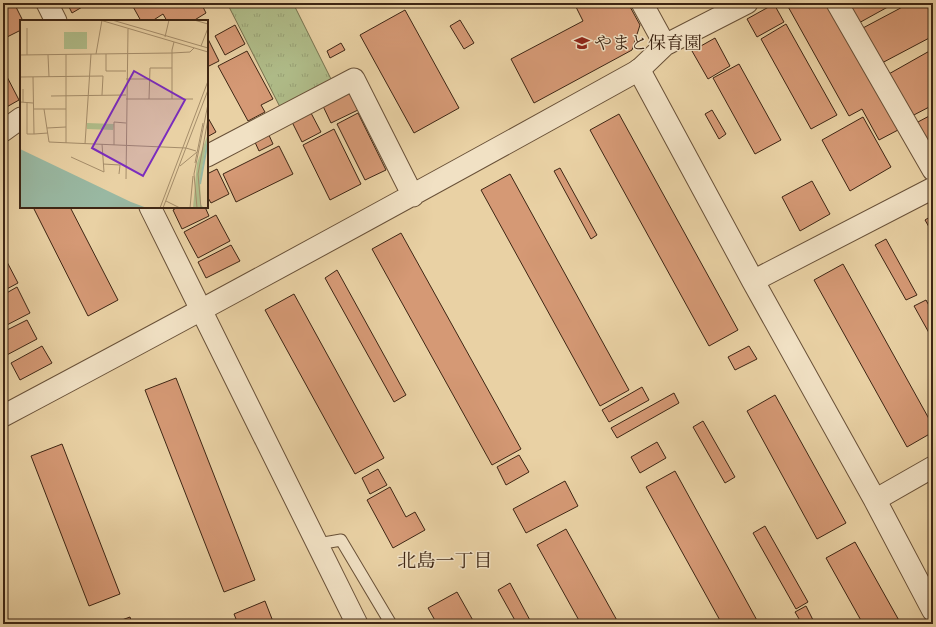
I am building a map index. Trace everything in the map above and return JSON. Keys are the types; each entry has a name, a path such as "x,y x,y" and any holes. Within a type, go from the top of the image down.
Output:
{"street":[{"path":"48,3 56,20"},
{"path":"642,3 665,45"},
{"path":"3,416 413,196 639,70 665,45 747,3"},
{"path":"837,3 933,170"},
{"path":"639,70 753,281 875,500 933,610"},
{"path":"208,155 354,79 413,196"},
{"path":"3,130 20,119"},
{"path":"753,281 933,188"},
{"path":"151,208 357,624"},
{"path":"875,500 933,467"}],"lane":[{"path":"318,544 341,540 391,624"}],"green space":[{"path":"227,3 293,3 333,83 281,109"}],"building":[{"path":"3,3 14,3 22,20 20,20 20,30 3,39"},
{"path":"67,3 89,3 72,13"},
{"path":"131,3 201,3 206,13 195,20 166,20 163,14 154,20 140,20"},
{"path":"574,3 628,3 640,25 632,50 534,103 511,59 583,21"},
{"path":"786,3 827,3 898,130 879,140 862,109 849,116"},
{"path":"846,3 895,3 857,24"},
{"path":"910,3 931,3 933,6 933,36 880,64 861,29"},
{"path":"774,4 784,22 757,37 747,19"},
{"path":"405,10 459,108 414,133 360,35"},
{"path":"460,20 474,43 464,49 450,26"},
{"path":"786,24 837,115 811,129 761,39"},
{"path":"235,25 245,44 225,55 215,36"},
{"path":"715,38 730,66 708,79 692,51"},
{"path":"208,39 219,61 208,66"},
{"path":"341,43 345,50 330,58 327,51"},
{"path":"933,49 933,105 910,117 887,75"},
{"path":"247,51 273,99 261,105 265,112 248,121 218,66"},
{"path":"739,64 781,140 755,154 713,78"},
{"path":"4,71 19,100 3,109 3,72"},
{"path":"349,91 358,110 331,123 322,104"},
{"path":"712,110 726,134 719,139 705,114"},
{"path":"311,113 321,132 302,142 292,122"},
{"path":"358,113 386,170 365,180 337,124"},
{"path":"619,114 738,330 709,346 590,130"},
{"path":"933,114 933,153 916,123"},
{"path":"863,117 891,167 850,191 822,140"},
{"path":"208,118 216,132 208,136"},
{"path":"334,129 361,184 330,200 303,145"},
{"path":"268,133 273,144 259,151 254,140"},
{"path":"279,146 293,174 236,202 223,174"},
{"path":"560,168 597,235 591,239 554,171"},
{"path":"217,169 229,194 211,203 208,198 208,174"},
{"path":"510,174 629,390 600,406 481,190"},
{"path":"812,181 830,214 800,231 782,197"},
{"path":"34,208 71,208 118,300 88,316"},
{"path":"176,208 205,208 209,216 182,229 173,210"},
{"path":"216,215 230,241 198,258 184,232"},
{"path":"933,215 933,234 925,220"},
{"path":"401,233 521,449 492,465 372,249"},
{"path":"886,239 917,295 906,300 875,245"},
{"path":"231,245 240,261 206,278 198,262"},
{"path":"6,260 18,283 3,291 3,262"},
{"path":"843,264 933,426 933,432 907,447 814,280"},
{"path":"337,270 406,395 394,402 325,278"},
{"path":"17,287 30,313 3,327 3,295"},
{"path":"294,294 384,458 355,474 265,310"},
{"path":"926,300 933,313 933,340 914,306"},
{"path":"27,320 37,339 3,357 3,332"},
{"path":"42,346 52,363 20,380 11,363"},
{"path":"749,346 757,359 735,370 728,357"},
{"path":"176,378 255,580 224,592 145,390"},
{"path":"642,387 649,400 609,422 602,410"},
{"path":"674,393 679,403 617,438 611,428"},
{"path":"775,395 846,523 817,539 747,411"},
{"path":"703,421 735,477 725,483 693,427"},
{"path":"657,442 666,458 640,473 631,457"},
{"path":"62,444 120,594 89,606 31,456"},
{"path":"519,455 529,472 506,485 497,467"},
{"path":"378,469 387,485 370,494 362,478"},
{"path":"675,471 759,624 722,624 646,487"},
{"path":"565,481 578,506 526,533 513,509"},
{"path":"390,487 406,517 415,512 425,530 393,548 367,500"},
{"path":"765,526 808,602 796,609 753,533"},
{"path":"566,529 619,624 581,624 537,545"},
{"path":"855,542 901,624 863,624 826,558"},
{"path":"510,583 532,624 517,624 498,590"},
{"path":"457,592 475,624 437,624 428,608"},
{"path":"265,601 274,624 238,624 234,614"},
{"path":"806,606 815,624 802,624 795,612"},
{"path":"130,617 132,624 111,624"}],"place":[{"name":"やまと保育園","path":"582,43"}],"district":[{"name":"北島一丁目","path":"445,560"}]}
